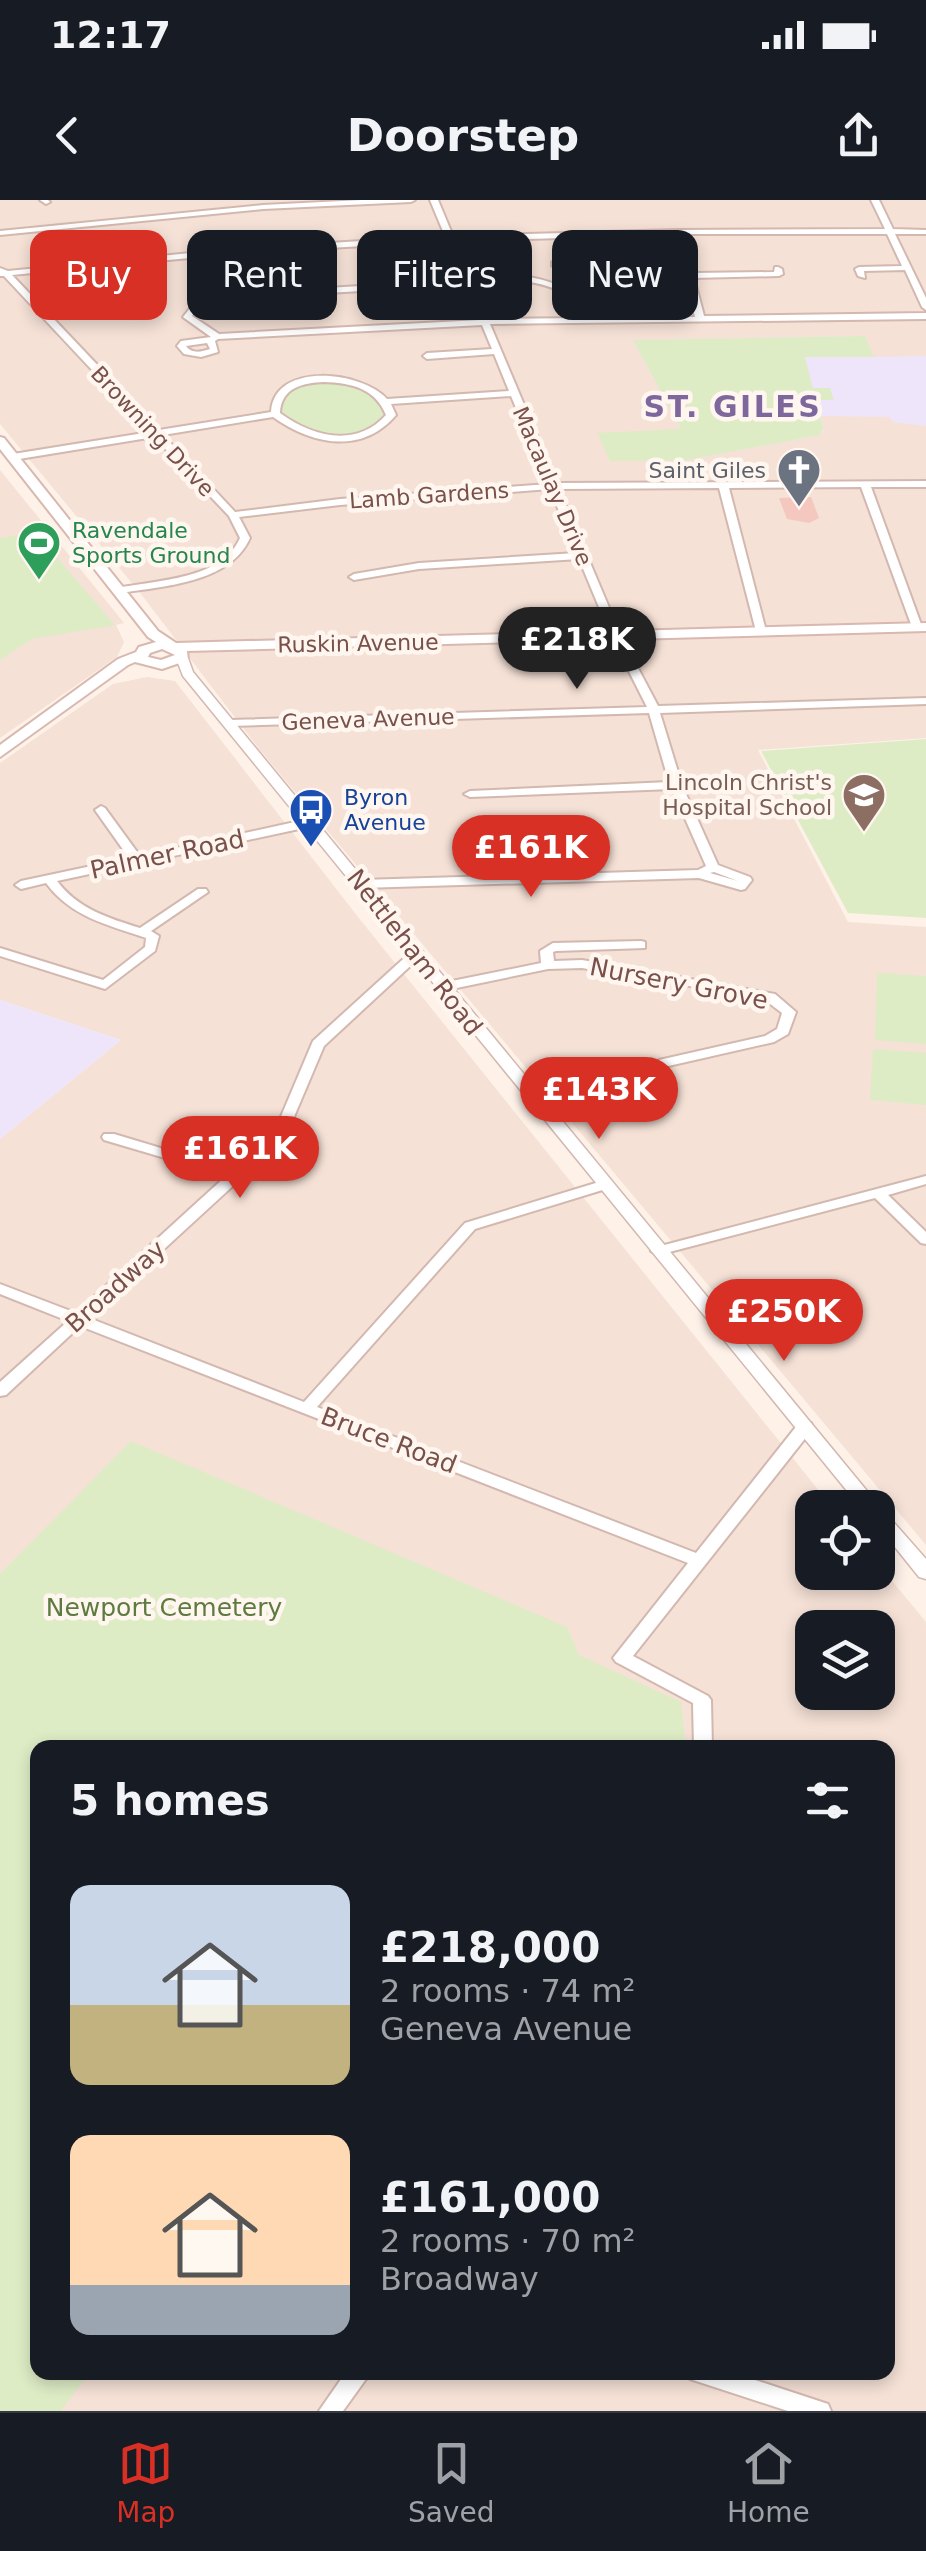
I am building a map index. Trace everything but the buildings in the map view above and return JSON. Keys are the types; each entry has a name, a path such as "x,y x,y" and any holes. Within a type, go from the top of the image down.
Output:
{"main road":[{"name":"Nettleham Road","path":"0,441 153,634 180,656"},
{"name":"Ruskin Avenue","path":"0,752 118,669 149,658 211,648 922,627"},
{"path":"149,658 147,638 153,634"}],"street":[{"path":"0,232 330,202 411,200"},
{"name":"Macaulay Drive","path":"434,200 446,230"},
{"path":"875,200 926,307"},
{"path":"698,232 926,232"},
{"path":"2,271 357,245"},
{"path":"859,270 906,268"},
{"name":"Browning Drive","path":"2,271 232,515 246,538 245,546 232,560 191,576 121,590"},
{"path":"698,275 779,274"},
{"path":"357,289 224,298 198,304 186,317 212,336 485,322 926,316"},
{"path":"698,309 700,318"},
{"name":"Macaulay Drive","path":"361,884 706,870 654,710 616,636 485,322"},
{"path":"427,356 496,352"},
{"path":"13,457 275,414 299,430 320,437 355,438 385,425 392,415 387,402 372,389 349,381 314,380 279,393 274,402 275,414"},
{"path":"387,402 513,393"},
{"path":"723,484 761,631"},
{"path":"865,484 922,627"},
{"name":"Lamb Gardens","path":"232,515 340,502 554,486 926,484"},
{"path":"354,577 419,566 583,556"},
{"name":"Nettleham Road","path":"180,656 442,988 857,1490"},
{"name":"Geneva Avenue","path":"230,723 926,702"},
{"path":"470,794 676,784"},
{"path":"101,810 137,860"},
{"name":"Palmer Road","path":"21,885 313,822"},
{"path":"0,952 105,985 152,948 153,936 78,911 58,894 49,879"},
{"path":"142,932 202,892"},
{"path":"548,964 546,951 553,947 641,945"},
{"name":"Broadway","path":"0,1391 280,1135 318,1044 416,954"},
{"name":"Nursery Grove","path":"442,988 548,964 630,969 756,993 789,1012 783,1031 770,1038 678,1054 664,1063"},
{"path":"109,1137 237,1174"},
{"path":"658,1251 926,1180"},
{"path":"307,1408 470,1226 604,1185"},
{"path":"878,1192 926,1240"},
{"name":"Bruce Road","path":"0,1289 699,1561"},
{"path":"704,1740 702,1700 622,1658 805,1426"},
{"path":"895,1535 926,1572"},
{"path":"330,2411 354,2380"},
{"path":"723,2380 820,2411"}],"shaded area":[{"path":"0,200 926,200 926,738 758,750 848,922 926,927 926,1545 895,1508 895,1490 880,1490 259,749 141,594 0,424"},
{"path":"865,336 874,357 926,356 926,426 893,422 889,417 821,416 820,435 687,460 681,429 633,340"},
{"path":"0,470 124,623 116,625 124,642 117,657 0,738"},
{"path":"147,677 175,681 358,917 818,1490 795,1490 795,1590 895,1590 895,1585 926,1622 926,2411 0,2411 0,1139 121,1040 0,1000 0,763 113,684"},
{"path":"0,1000 121,1040 0,1139"}],"green space":[{"path":"865,336 874,357 805,357 813,388 830,388 834,400 818,400 815,395 823,428 820,435 687,460 610,461 597,433 681,429 633,340"},
{"path":"322,381 368,392 384,415 363,434 332,437 301,427 279,408 295,387"},
{"name":"Ravendale Sports Ground","path":"35,532 115,625 32,639 0,660 0,538"},
{"name":"Lincoln Christ's Hospital School","path":"926,739 926,918 848,913 761,751"},
{"path":"877,973 926,976 926,1044 875,1040"},
{"path":"873,1049 926,1053 926,1105 870,1100"},
{"name":"Newport Cemetery","path":"131,1441 567,1627 579,1655 681,1702 685,1740 30,1740 30,2380 84,2380 61,2411 0,2411 0,1574"}],"place":[{"name":"Saint Giles","path":"799,508"},
{"name":"Ravendale Sports Ground","path":"39,581"},
{"name":"Lincoln Christ's Hospital School","path":"864,833"},
{"name":"Byron Avenue","path":"311,848"}],"district":[{"name":"ST. GILES","path":"733,407"}]}
